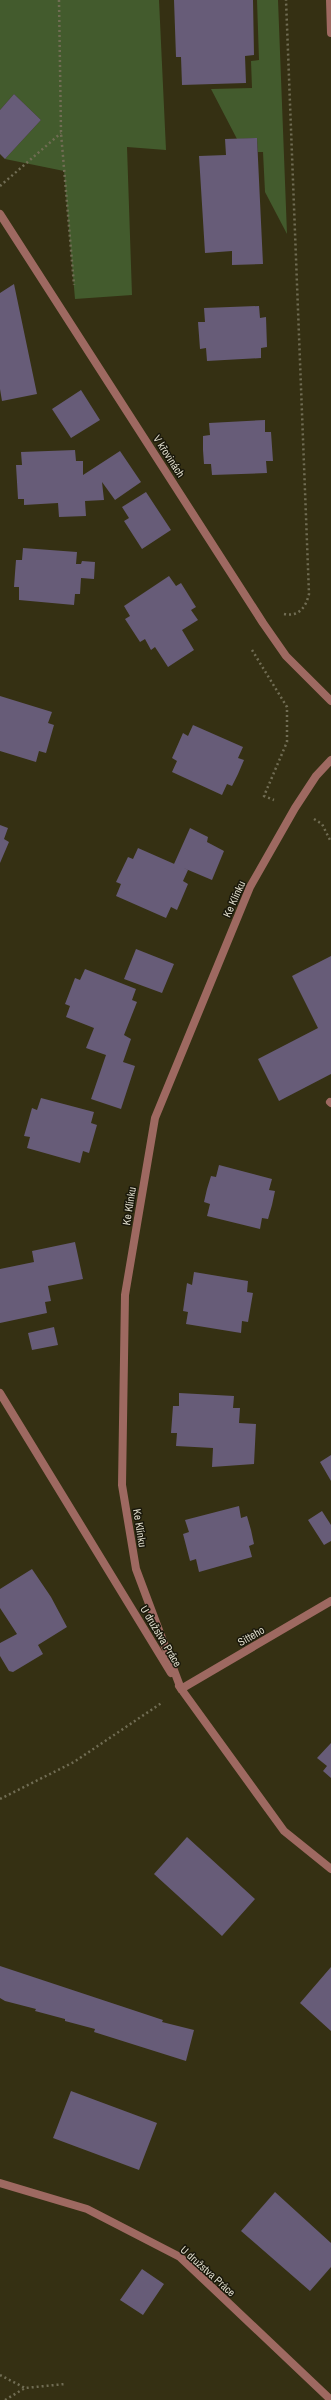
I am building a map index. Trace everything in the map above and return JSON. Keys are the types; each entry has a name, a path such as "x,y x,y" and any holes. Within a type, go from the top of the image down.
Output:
{"street":[{"path":"330,0 331,33"},
{"name":"V křovinách","path":"0,214 263,623 286,656 331,701"},
{"name":"Ke Klínku","path":"181,1689 136,1569 122,1485 125,1295 155,1118 250,887 295,808 316,776 331,760"},
{"name":"U družstva Práce","path":"0,1393 181,1689 284,1831 331,1869"},
{"name":"Sitteho","path":"181,1689 331,1602"},
{"name":"U družstva Práce","path":"0,2183 87,2208 180,2257 331,2400"}],"path":[{"path":"59,0 61,133 74,291"},
{"path":"263,623 279,612 294,614 301,611 307,603 309,594 286,0"},
{"path":"0,186 61,133"},
{"path":"250,648 287,707 287,742 264,796 295,808 322,824 331,842"},
{"path":"0,1799 74,1762 181,1689"},
{"path":"0,2375 26,2388"},
{"path":"5,2400 26,2388 65,2384"}],"green space":[{"path":"0,0 159,0 166,150 127,147 132,295 75,299 64,171 5,159 41,120 14,94 0,110"},
{"path":"257,0 278,0 287,234 265,192 263,152 258,152 257,138 237,139 211,89 252,88 251,61 259,60"}],"building":[{"path":"174,0 253,0 254,55 245,56 246,83 182,85 181,57 176,57"},
{"path":"14,94 41,120 5,159 0,154 0,110"},
{"path":"257,138 263,264 232,265 232,251 205,253 199,156 226,155 225,139"},
{"path":"14,284 37,394 2,401 0,389 0,293"},
{"path":"259,306 260,318 266,317 267,347 261,348 261,358 207,361 206,348 200,349 198,322 205,322 204,308"},
{"path":"81,390 100,420 71,438 52,409"},
{"path":"265,420 265,432 271,432 273,461 266,461 267,473 212,475 211,464 204,464 203,450 203,436 210,435 209,423"},
{"path":"75,450 76,461 83,461 83,475 120,451 141,482 115,500 102,482 104,500 85,501 86,516 59,517 58,503 24,505 24,499 18,499 16,465 22,465 21,452"},
{"path":"146,492 171,530 142,549 124,521 129,518 122,507"},
{"path":"23,548 77,552 76,564 81,564 82,561 95,562 94,579 81,578 80,594 75,594 74,605 19,600 19,587 14,587 16,560 22,560"},
{"path":"169,576 176,586 181,583 196,607 191,610 198,620 182,630 194,650 168,667 155,647 151,650 145,639 140,642 125,619 130,616 124,606"},
{"path":"0,696 52,712 48,723 54,725 46,753 39,751 36,762 0,751"},
{"path":"193,725 243,747 238,758 244,760 238,774 232,786 227,784 222,795 172,772 177,761 172,758 183,733 188,736"},
{"path":"0,825 8,828 4,839 9,842 0,863"},
{"path":"190,828 208,837 207,842 224,851 212,880 174,864"},
{"path":"138,848 188,870 183,881 188,884 177,910 171,907 166,918 116,896 121,884 116,882 128,857 133,859"},
{"path":"136,949 174,964 162,993 124,979"},
{"path":"331,956 331,1074 279,1101 258,1059 318,1028 292,976"},
{"path":"85,969 136,989 132,1000 137,1002 124,1035 131,1039 123,1062 135,1066 121,1109 91,1099 106,1055 86,1048 94,1028 66,1017 70,1006 65,1004 75,978 80,980"},
{"path":"41,1098 94,1112 91,1123 97,1125 89,1153 83,1151 80,1163 27,1148 30,1137 24,1136 32,1108 37,1110"},
{"path":"219,1165 272,1179 269,1190 275,1191 272,1205 268,1219 262,1218 260,1229 207,1216 210,1204 204,1202 207,1189 211,1176 216,1177"},
{"path":"75,1242 83,1279 48,1286 51,1301 45,1302 47,1313 0,1323 0,1269 34,1262 32,1251"},
{"path":"194,1272 248,1281 247,1292 253,1293 248,1322 242,1321 241,1333 186,1324 188,1312 183,1311 187,1283 192,1285"},
{"path":"54,1327 58,1345 32,1350 28,1333"},
{"path":"179,1393 234,1396 233,1408 240,1408 239,1423 256,1424 254,1464 212,1467 213,1448 176,1446 177,1433 171,1433 173,1406 179,1406"},
{"path":"331,1455 331,1481 320,1462"},
{"path":"239,1506 241,1518 247,1516 251,1530 254,1544 249,1546 252,1557 199,1572 196,1559 190,1561 183,1534 189,1532 185,1520"},
{"path":"322,1511 331,1525 331,1541 324,1545 308,1520"},
{"path":"32,1569 51,1597 67,1627 38,1645 43,1654 13,1672 9,1671 0,1656 0,1643 17,1634 0,1608 0,1589"},
{"path":"331,1743 331,1778 323,1771 327,1766 317,1758"},
{"path":"187,1837 255,1899 222,1936 154,1874"},
{"path":"0,1966 163,2020 162,2022 194,2030 186,2061 94,2032 95,2029 35,2011 36,2009 5,2001 0,1998"},
{"path":"331,1967 331,2031 300,2003"},
{"path":"71,2091 157,2123 139,2170 53,2138"},
{"path":"275,2192 331,2243 331,2267 310,2291 241,2231"},
{"path":"142,2269 164,2284 143,2315 120,2300"}]}
